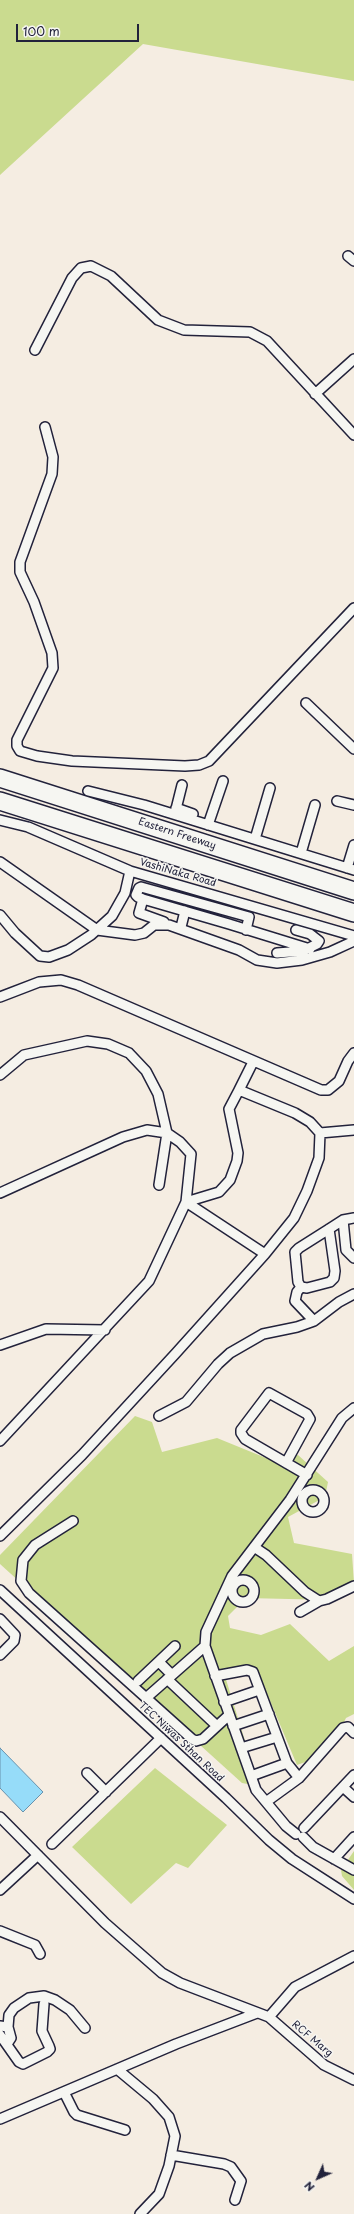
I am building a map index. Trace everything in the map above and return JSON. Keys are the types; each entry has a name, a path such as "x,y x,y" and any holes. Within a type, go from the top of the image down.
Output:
{"highway":[{"name":"Eastern Freeway","path":"0,778 354,891"},
{"path":"0,801 354,913"}],"street":[{"path":"35,350 72,278 81,268 91,266 111,276 158,320 184,330 250,332 267,341 354,435"},
{"path":"315,394 354,359"},
{"path":"45,427 53,457 52,474 20,562 20,572 34,602 52,653 53,668 17,740 20,751 37,756 72,761 185,766 199,765 209,761 354,608"},
{"path":"306,703 354,749"},
{"path":"209,822 223,781"},
{"path":"175,811 182,786"},
{"path":"255,839 270,788"},
{"path":"88,791 175,811 255,839 301,853 351,865 354,846"},
{"path":"337,801 354,806"},
{"path":"301,853 315,805"},
{"name":"VashiNaka Road","path":"0,820 28,827 130,871 354,936"},
{"path":"0,862 97,930 135,935 144,933 154,925 168,925 239,950 257,960 278,963 302,960 330,952 354,941"},
{"path":"0,915 15,933 43,957 49,957 68,950 97,930 112,916 126,889 130,871"},
{"path":"175,896 178,885"},
{"path":"192,931 140,914 141,887 246,916 249,918 246,930"},
{"path":"126,889 140,896 185,911 310,949"},
{"path":"246,916 249,906"},
{"path":"181,927 185,911"},
{"path":"277,953 310,949 319,941 300,931 307,923"},
{"path":"0,997 39,982 61,980 78,985 301,1083 321,1090 328,1090 339,1081 348,1061 354,1054"},
{"path":"0,1075 24,1055 87,1040 108,1044 129,1053 146,1071 158,1094 167,1133 159,1185"},
{"path":"186,1202 219,1192 230,1180 237,1161 238,1153 229,1109 253,1062"},
{"path":"0,1536 82,1454 265,1254 294,1218 308,1190 319,1158 320,1133 310,1122 295,1113 239,1090"},
{"path":"0,1193 123,1137 147,1130 167,1133 180,1142 190,1154 186,1202 149,1281 0,1441"},
{"path":"320,1133 354,1130"},
{"path":"186,1202 265,1254"},
{"path":"301,1287 298,1282 295,1252 343,1220 354,1218"},
{"path":"343,1220 346,1250 354,1258"},
{"path":"301,1287 307,1288 330,1282 334,1278 335,1271 329,1229"},
{"path":"301,1287 296,1292 295,1301 314,1320"},
{"path":"159,1416 186,1402 218,1364 230,1353 263,1334 297,1327 314,1320 339,1302 354,1294"},
{"path":"0,1345 46,1329 104,1330"},
{"path":"286,1463 310,1419 307,1414 269,1393 241,1430 241,1433 245,1439 286,1463 305,1478 314,1490 323,1496 322,1507 312,1512 306,1509 302,1504 290,1500"},
{"path":"354,1408 342,1418 290,1500 254,1547 230,1586 206,1632 206,1646 215,1676 256,1790 286,1826 301,1833 313,1847 354,1870"},
{"path":"302,1504 304,1494 314,1490"},
{"path":"73,1521 31,1550 22,1560 20,1569 21,1580 30,1593 196,1741 203,1739 229,1715"},
{"path":"254,1547 266,1555 304,1592 319,1601"},
{"path":"300,1612 319,1601 327,1599 354,1586"},
{"name":"TEC Niwas Sthan Road","path":"0,1590 161,1738 274,1845 292,1859 354,1899"},
{"path":"0,1619 15,1635 14,1641 0,1655"},
{"path":"138,1681 175,1646"},
{"path":"146,1698 206,1646"},
{"path":"159,1662 170,1677 217,1726"},
{"path":"215,1676 251,1670 287,1763 299,1778"},
{"path":"224,1702 260,1690"},
{"path":"233,1726 269,1714"},
{"path":"266,1802 299,1778 343,1728 348,1727 354,1733"},
{"path":"241,1748 277,1737"},
{"path":"52,1844 161,1738"},
{"path":"251,1776 287,1763"},
{"path":"87,1773 106,1792"},
{"path":"301,1833 354,1775"},
{"path":"343,1787 354,1797"},
{"name":"RCF Marg","path":"0,1817 106,1923 162,1972 180,1983 269,2017 324,2065 354,2080"},
{"path":"334,1859 354,1837"},
{"path":"0,1890 38,1855"},
{"path":"0,1931 35,1945 40,1954"},
{"path":"269,2017 295,1987 354,1956"},
{"path":"7,2044 11,2038 4,2027 9,2015 14,2008 29,1998 44,2000 70,2010 85,2028"},
{"path":"0,2035 22,2064 47,2052 50,2049 42,2031 44,2000"},
{"path":"0,2119 117,2069 257,2013"},
{"path":"117,2069 153,2099 169,2117 175,2136 159,2194 144,2213"},
{"path":"64,2092 77,2115 125,2130"},
{"path":"171,2155 224,2164 231,2167 241,2181 235,2200"}],"green space":[{"path":"0,0 354,0 354,81 143,44 0,175"},
{"path":"135,1416 152,1422 162,1452 217,1438 266,1458 298,1455 328,1482 325,1497 288,1517 294,1543 352,1554 354,1583 332,1600 246,1598 228,1616 230,1628 261,1635 290,1624 329,1661 354,1646 354,1714 346,1718 328,1754 297,1765 260,1677 224,1673 255,1773 253,1785 242,1783 0,1564 0,1555"},
{"path":"155,1768 227,1825 188,1868 176,1863 131,1904 72,1847"},
{"path":"354,1851 354,1890 342,1876 341,1870"}],"water":[{"path":"0,1748 43,1792 23,1812 0,1788"}]}
